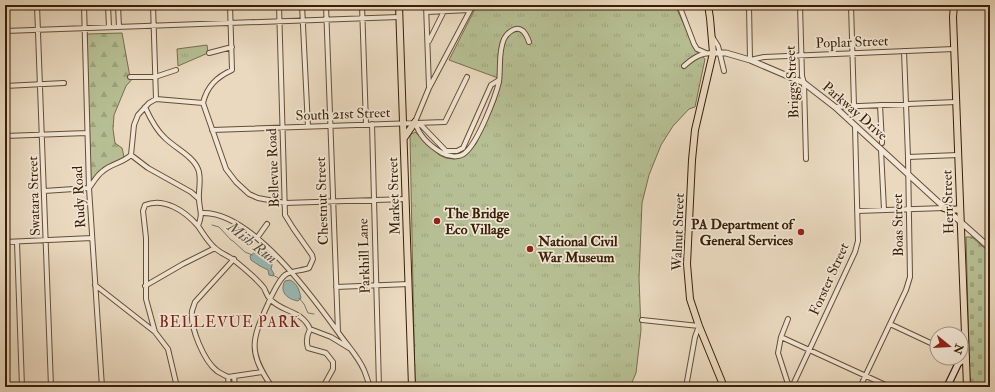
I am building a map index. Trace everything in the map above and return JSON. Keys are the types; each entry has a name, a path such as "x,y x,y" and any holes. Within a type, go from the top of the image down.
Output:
{"main road":[{"name":"Market Street","path":"399,5 412,387"},
{"name":"Walnut Street","path":"708,5 713,53 695,130 692,160 687,264 690,299 699,326 724,387"},
{"name":"Herr Street","path":"950,5 953,16"},
{"name":"Herr Street","path":"954,5 954,49 960,209 962,223 964,326"},
{"path":"404,138 415,122"},
{"path":"944,208 952,210 960,209"},
{"path":"947,387 957,366"},
{"name":"Herr Street","path":"965,366 967,387"}],"street":[{"name":"Swatara Street","path":"38,5 51,387"},
{"name":"Rudy Road","path":"84,5 89,188 102,387"},
{"path":"108,5 109,27"},
{"path":"118,5 119,27"},
{"path":"152,5 156,99"},
{"path":"230,5 232,70 216,79 205,95 203,103 226,169 236,182 249,194 258,198 285,203 406,199"},
{"name":"Bellevue Road","path":"272,387 262,372 256,358 254,347 255,336 270,299 282,278 286,274 309,268 314,259 285,215 279,5"},
{"path":"302,5 308,126"},
{"name":"Chestnut Street","path":"326,5 338,332"},
{"path":"362,5 366,124"},
{"path":"426,5 429,88"},
{"path":"473,5 429,88 415,122 417,131 426,141 444,154 453,157 464,154 472,146 494,98 499,80 503,40 507,34 512,30 523,31 529,42"},
{"path":"724,71 713,53 697,50 679,6 726,5"},
{"path":"749,5 750,60"},
{"name":"Briggs Street","path":"800,5 806,159"},
{"path":"851,5 854,106"},
{"path":"427,12 470,10"},
{"path":"428,43 444,11"},
{"path":"5,31 399,17"},
{"path":"209,53 232,47"},
{"name":"Poplar Street","path":"750,60 764,57 954,49"},
{"name":"Boas Street","path":"860,387 906,290 910,277 904,51"},
{"path":"684,66 696,56 713,53"},
{"name":"Parkway Drive","path":"713,53 726,53 750,60 804,83 835,107 944,208 990,248"},
{"path":"130,77 155,77 176,70"},
{"name":"South 21st Street","path":"212,130 445,122 467,77"},
{"path":"415,122 422,126 446,151 457,151 463,148 491,86 499,80"},
{"path":"5,86 64,83"},
{"path":"44,191 89,188 102,172 125,161 131,155 134,125 138,115 145,107 156,99 203,103"},
{"path":"835,107 956,102"},
{"path":"880,105 882,143"},
{"path":"145,107 150,118 164,138 192,160 198,169 200,175 199,199 202,214 198,226"},
{"name":"Parkhill Lane","path":"372,124 379,387"},
{"name":"Forster Street","path":"792,387 855,252 858,241 855,126"},
{"path":"5,136 87,133"},
{"path":"882,150 884,210"},
{"path":"131,155 148,168 191,192 199,199"},
{"path":"908,157 958,155"},
{"path":"155,332 146,299 146,238 142,211 145,205 152,202 173,206 184,214 198,226 215,248 234,259 257,280 270,299 282,308 298,314 310,329 331,337 350,348"},
{"path":"857,211 944,208"},
{"path":"202,214 214,214 230,219 257,238 292,272 321,308 350,348 364,369 370,387"},
{"path":"257,238 267,224"},
{"path":"5,242 92,238"},
{"path":"17,242 22,387"},
{"path":"145,286 183,264 215,248"},
{"path":"234,259 195,302 192,311 195,334 208,360 216,370 228,377 262,372"},
{"path":"336,287 409,284"},
{"path":"95,285 155,332 168,350 177,387"},
{"path":"788,319 781,337 778,353 789,387"},
{"path":"642,320 699,326 695,336 686,387"},
{"path":"890,324 929,342"},
{"path":"310,329 308,334 308,348 326,353 333,362 333,369 323,387"},
{"path":"781,337 890,387"},
{"path":"234,376 235,387"},
{"path":"228,377 229,387"}],"green space":[{"path":"477,5 675,5 696,51 705,59 695,107 689,109 673,126 661,145 649,175 642,203 639,278 641,330 636,373 630,387 415,387 410,135 415,132 439,155 446,158 454,159 466,155 476,144 496,100 498,78 449,60"},
{"path":"122,33 130,77 134,77 126,86 114,115 113,129 115,143 122,148 125,161 108,167 89,188 87,34"},
{"path":"207,45 208,53 178,66 177,49"},
{"path":"966,237 972,237 990,253 990,387 970,387"}],"water":[{"path":"256,251 266,254 272,259 271,269 274,274 273,276 269,275 268,270 251,260 250,256"},
{"path":"290,280 295,283 299,290 301,298 298,301 290,299 284,292 283,285 285,281"}],"waterway":[{"name":"Mish Run","path":"212,225 219,227 245,252 252,255"},
{"name":"Mish Run","path":"273,275 278,278"},
{"path":"299,298 304,304 308,313 314,314"}],"place":[{"name":"The Bridge Eco Village","path":"437,221"},
{"name":"PA Department of General Services","path":"801,232"},
{"name":"National Civil War Museum","path":"530,249"}],"district":[{"name":"BELLEVUE PARK","path":"230,322"}]}
